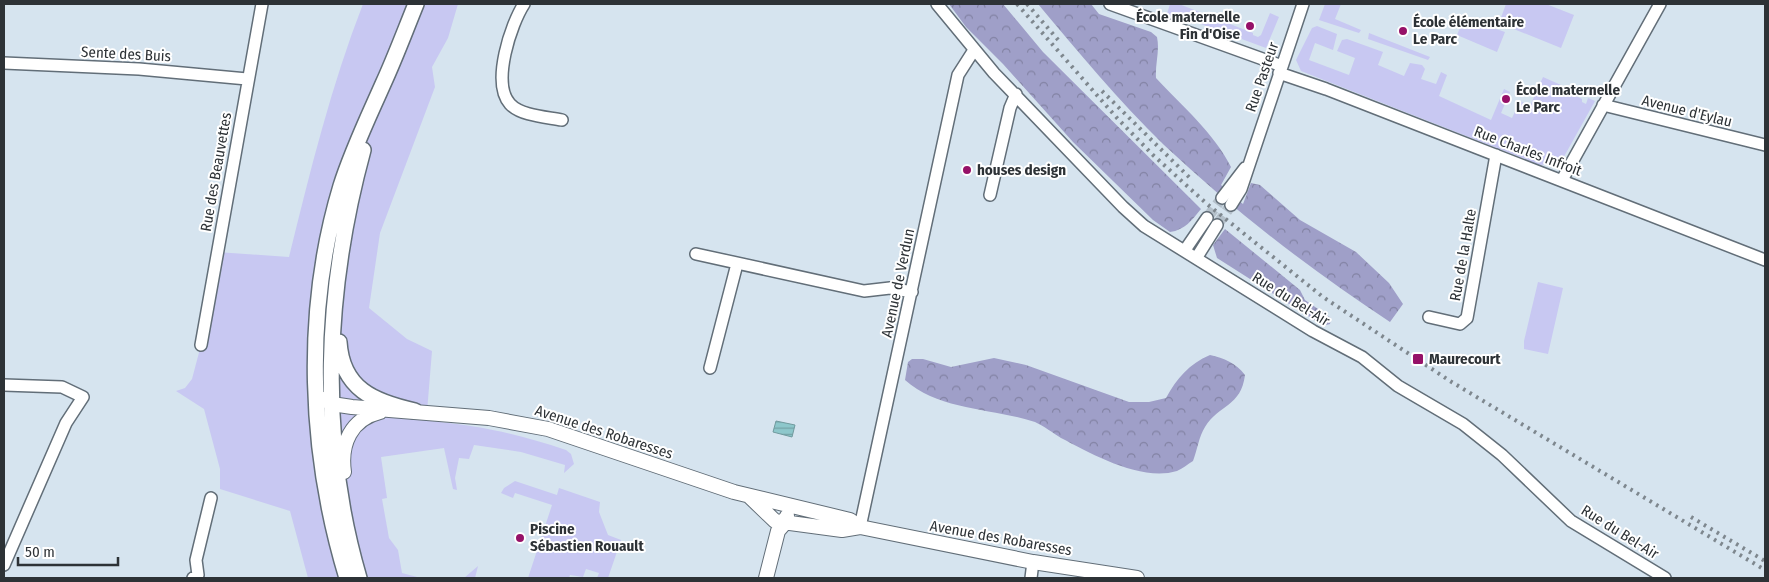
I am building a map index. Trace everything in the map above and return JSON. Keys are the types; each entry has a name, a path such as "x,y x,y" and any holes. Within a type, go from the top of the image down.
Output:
{"main road":[{"path":"347,578 330,512 319,438 316,350 322,273 328,236 342,184 365,124 416,4"},
{"path":"359,578 338,482 332,404 331,350 336,280 361,159 383,84"},
{"path":"361,159 343,279 339,336 340,355 346,372 367,394 386,404 415,411"}],"street":[{"name":"Rue des Beauvettes","path":"201,345 247,79 262,4"},
{"path":"524,4 518,14 506,48 504,75 507,99 515,108 562,120"},
{"name":"Rue du Bel-Air","path":"937,4 974,50 1123,207 1151,230 1313,331 1362,357 1398,386 1463,424 1502,455 1571,521 1665,578"},
{"name":"Rue Charles Infroit","path":"1110,4 1765,260"},
{"name":"Rue Pasteur","path":"1226,201 1249,160 1303,4"},
{"path":"1562,180 1660,4"},
{"name":"Avenue de Verdun","path":"860,527 958,75 974,50"},
{"name":"Sente des Buis","path":"4,63 140,69 247,79"},
{"path":"990,195 1010,108 1016,94"},
{"name":"Avenue d'Eylau","path":"1603,105 1765,145"},
{"name":"Rue de la Halte","path":"1429,317 1460,324 1467,318 1496,155"},
{"path":"1185,250 1208,218"},
{"path":"1197,257 1217,225"},
{"path":"696,254 864,291 890,288 912,292"},
{"path":"710,368 737,264"},
{"path":"322,273 322,395 326,402 332,404"},
{"path":"4,385 62,387 83,397 66,423 4,565"},
{"name":"Avenue des Robaresses","path":"332,404 385,411 415,411 489,418 548,429 750,497 850,520 860,527"},
{"path":"363,578 347,497 342,456 347,438 354,426 374,414 385,411"},
{"name":"Avenue des Robaresses","path":"750,497 779,525 798,522 842,530 860,527 1034,562 1137,578"},
{"path":"198,577 196,560 211,498"},
{"path":"766,578 784,505"},
{"path":"1031,578 1034,562"}],"shaded area":[{"path":"363,4 458,4 448,38 432,67 435,87 380,233 369,308 407,339 432,351 427,412 432,421 500,431 549,444 566,450 571,454 574,464 564,473 565,465 521,452 474,445 469,459 459,458 455,478 457,490 453,489 444,448 381,457 387,498 382,499 389,538 398,550 402,573 421,578 308,578 290,511 220,489 220,469 204,409 176,391 185,388 192,379 201,345 217,252 289,257 331,98"},
{"path":"1170,4 1179,4 1253,33 1253,35 1258,37 1261,35 1270,13 1279,17 1266,48 1182,17 1173,15 1166,17"},
{"path":"1325,4 1341,4 1335,19 1361,30 1359,33 1319,20"},
{"path":"1506,4 1546,4 1574,15 1561,48 1499,23"},
{"path":"1464,18 1505,32 1497,52 1457,35"},
{"path":"1317,26 1337,34 1333,50 1315,43 1309,60 1349,75 1355,58 1337,51 1342,40 1347,39 1383,52 1378,65 1404,76 1410,63 1422,65 1425,69 1421,79 1436,84 1441,72 1447,75 1439,96 1491,120 1504,89 1510,92 1501,113 1512,118 1520,101 1530,106 1543,77 1561,85 1560,88 1582,99 1582,102 1586,104 1588,98 1595,101 1561,162 1540,165 1301,71 1296,60 1312,28"},
{"path":"1369,33 1430,57 1428,60 1368,39"},
{"path":"1538,282 1563,288 1548,354 1524,349 1524,341"},
{"path":"776,421 795,425 792,437 773,432"},
{"path":"515,481 557,495 559,488 600,502 599,512 608,535 621,540 608,578 597,578 599,573 586,569 583,577 570,575 569,578 528,578 552,505 515,493 513,498 501,493 504,488"},
{"path":"478,566 475,578 464,578"}],"green space":[{"path":"949,4 1003,4 1043,52 1201,209 1188,224 1175,231 1170,232 1153,220 1073,142 1003,64 966,27"},
{"path":"1038,4 1091,4 1099,14 1151,32 1157,37 1156,78 1207,131 1224,155 1231,167 1221,185 1243,204 1251,183 1260,185 1300,220 1356,252 1389,283 1403,304 1390,322 1273,238 1164,145 1131,111"},
{"path":"1225,229 1300,290 1305,300 1331,318 1330,324 1319,323 1217,258 1213,245"},
{"path":"1210,355 1225,359 1238,367 1245,375 1243,385 1234,399 1211,419 1205,427 1193,461 1177,471 1163,473 1148,473 1117,465 1061,438 1035,422 934,398 905,380 908,362 912,359 923,359 951,367 994,358 1026,365 1129,402 1149,402 1166,398 1184,372"}],"tunnel":[{"path":"1207,218 1222,198"},
{"path":"1217,225 1231,205"}],"railway":[{"path":"1017,4 1117,118 1153,155 1207,204 1323,297 1450,381 1765,570"},
{"path":"1027,4 1060,42"},
{"path":"1102,91 1191,179"},
{"path":"1691,517 1765,561"}],"place":[{"name":"École maternelle Fin d'Oise","path":"1250,26"},
{"name":"École élémentaire Le Parc","path":"1403,31"},
{"name":"École maternelle Le Parc","path":"1506,99"},
{"name":"houses design","path":"967,170"},
{"name":"Maurecourt","path":"1418,359"},
{"name":"Piscine Sébastien Rouault","path":"520,538"}]}
